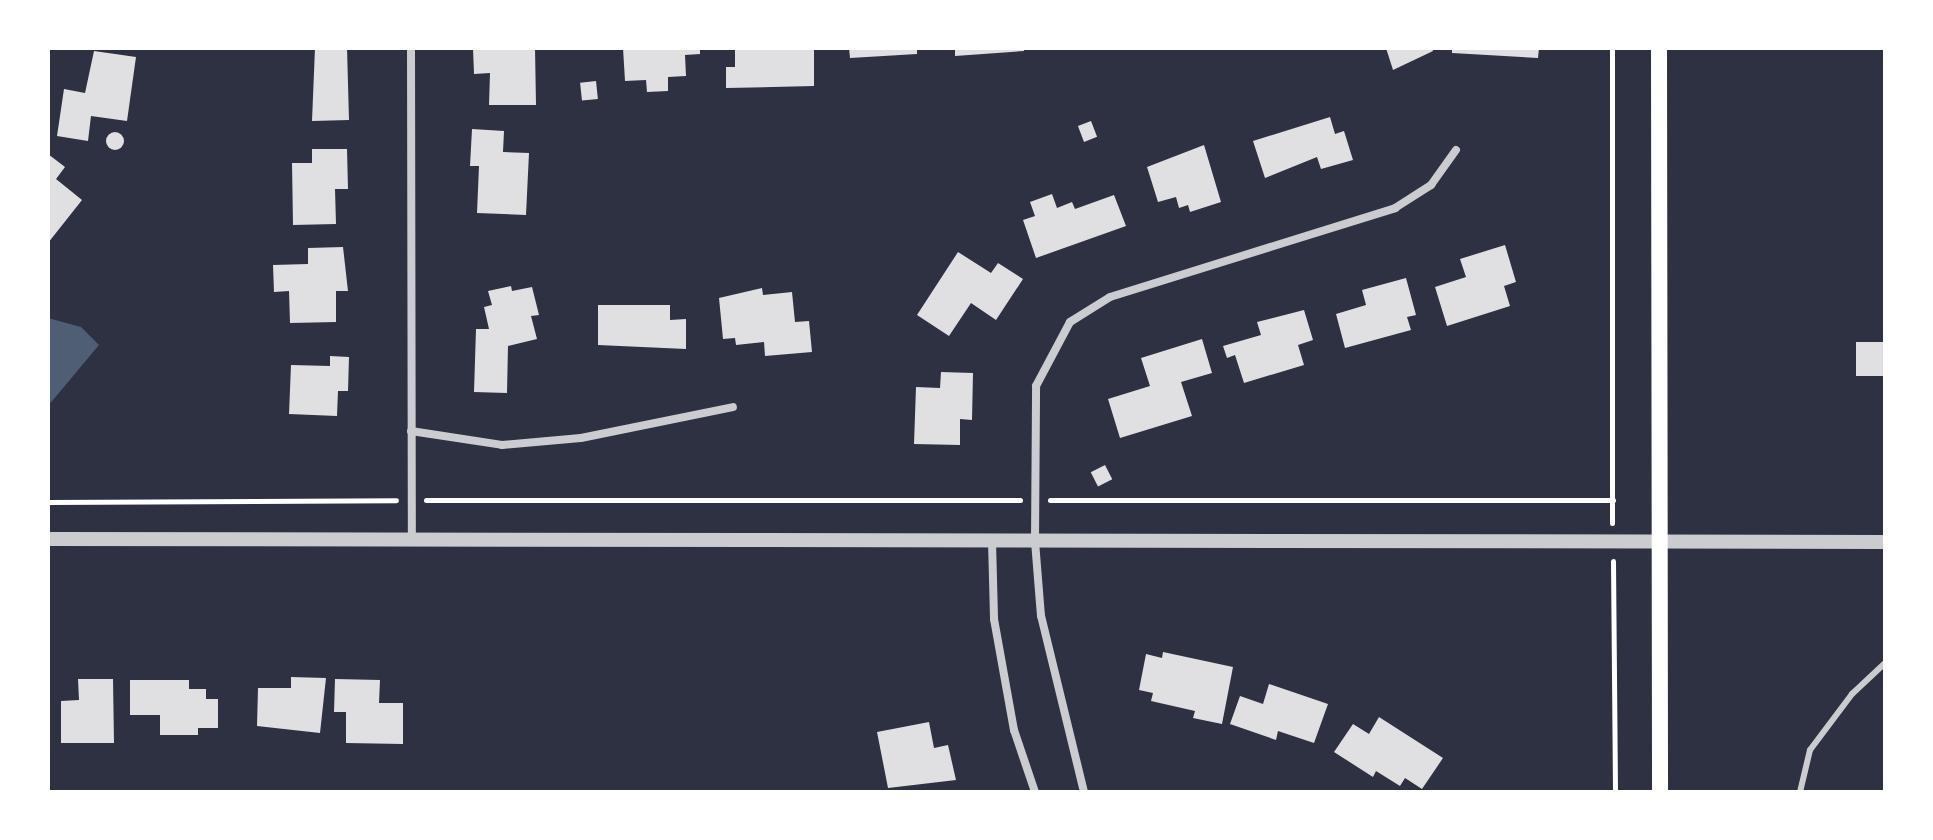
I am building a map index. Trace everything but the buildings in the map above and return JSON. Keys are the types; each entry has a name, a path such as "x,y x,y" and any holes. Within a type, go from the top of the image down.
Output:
{"main road":[{"path":"1659,48 1660,792"}],"street":[{"path":"411,48 412,540"},
{"path":"1084,792 1041,616 1035,541 1036,386 1070,322 1110,297 1395,208 1431,185 1456,150"},
{"path":"411,431 502,445 581,438 733,407"},
{"path":"48,539 1885,542"},
{"path":"992,541 994,619 1014,730 1035,792"}],"lane":[{"path":"1800,792 1810,750 1852,694 1885,663"}],"path":[{"path":"1612,48 1615,792"},
{"path":"48,502 1613,500"}],"water":[{"path":"48,318 81,327 99,345 48,406"}]}
